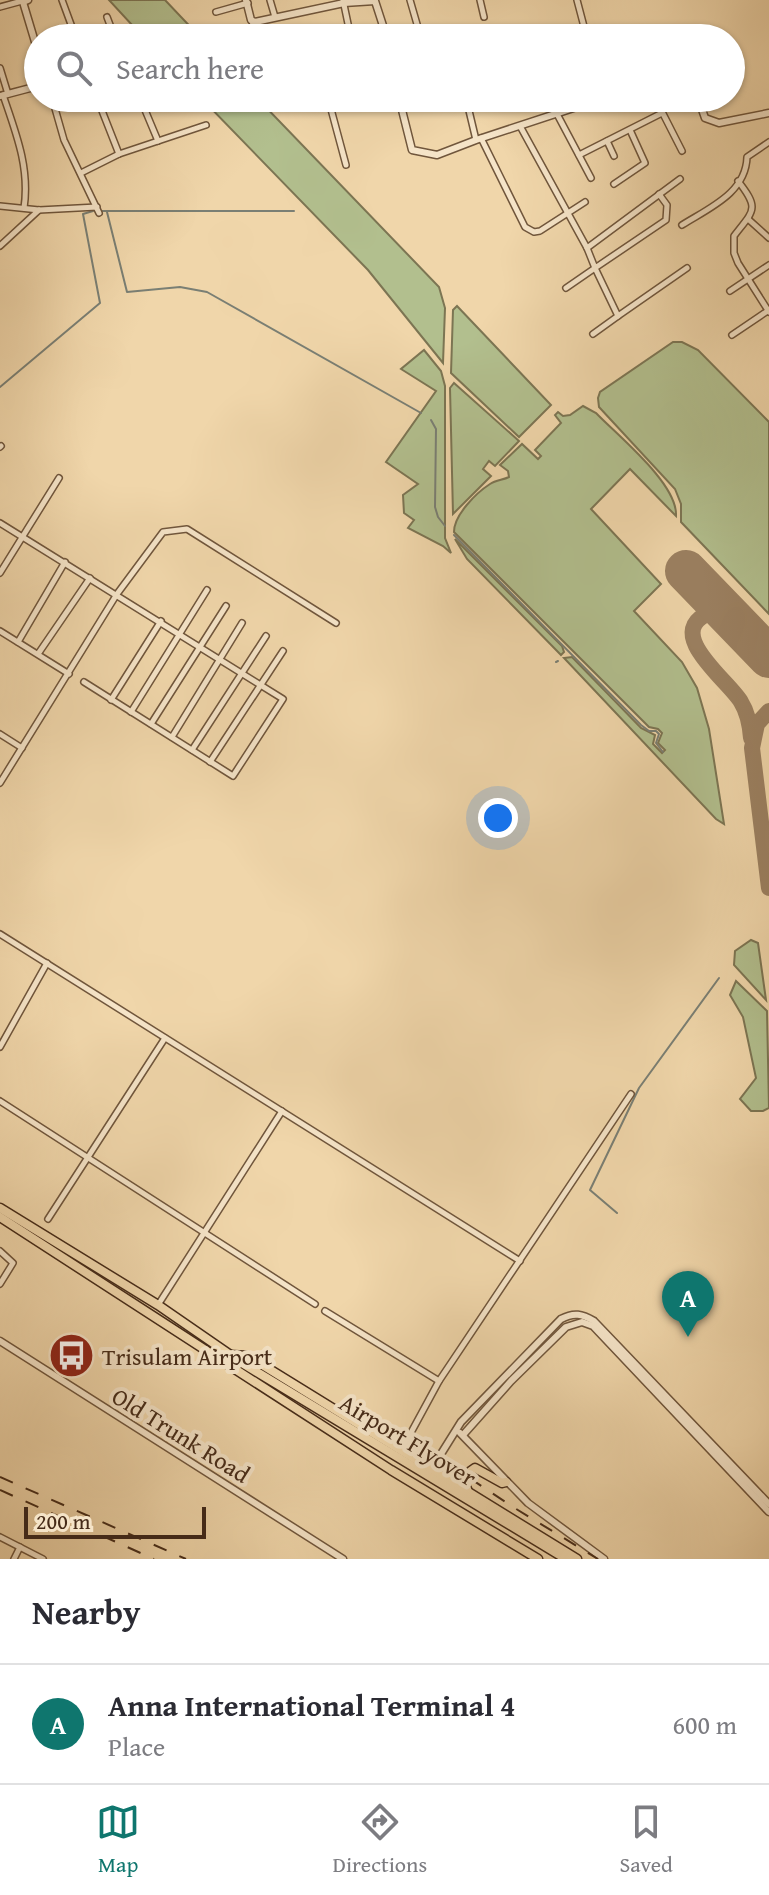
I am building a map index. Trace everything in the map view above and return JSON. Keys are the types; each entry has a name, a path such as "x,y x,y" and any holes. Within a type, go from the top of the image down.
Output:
{"main road":[{"path":"0,1208 158,1305 229,1355 248,1356 577,1559"},
{"path":"0,1217 391,1470 538,1559"},
{"name":"Airport Flyover","path":"229,1355 566,1559"},
{"path":"506,1482 502,1483 475,1468 468,1471 463,1484 510,1518"}],"street":[{"path":"62,0 71,24"},
{"path":"270,0 275,17"},
{"path":"308,0 310,8"},
{"path":"251,20 259,21 343,1 375,0 383,24"},
{"path":"410,0 417,24"},
{"path":"480,0 484,17"},
{"path":"577,0 583,24"},
{"path":"0,7 24,1 30,24"},
{"path":"216,12 247,1 252,24"},
{"path":"343,1 348,24"},
{"path":"107,17 110,24"},
{"path":"0,68 4,95 25,168 24,208"},
{"path":"4,95 24,90"},
{"path":"0,206 39,210 98,210 64,140 56,112"},
{"path":"102,112 119,154"},
{"path":"146,112 158,141"},
{"path":"332,112 346,165"},
{"path":"403,112 412,150 437,155 563,112"},
{"path":"470,112 478,139 525,227 534,232 540,231 585,202"},
{"path":"703,112 705,118 719,123 769,113"},
{"path":"579,155 662,113 682,151"},
{"path":"557,114 591,178"},
{"path":"81,173 119,154 206,125"},
{"path":"520,126 587,248 618,316"},
{"path":"614,184 645,163 630,130"},
{"path":"607,141 614,156"},
{"path":"682,225 730,195 747,169 747,157 769,142"},
{"path":"587,248 680,179"},
{"path":"732,335 769,311 734,253 734,236 748,219 753,200 738,181"},
{"path":"566,288 666,220 667,205 659,194"},
{"path":"0,246 39,210"},
{"path":"748,219 769,238"},
{"path":"730,291 769,265"},
{"path":"593,334 687,268"},
{"path":"0,573 59,478"},
{"path":"0,523 283,699 233,776 84,682"},
{"path":"1,781 117,594 163,532 187,529 336,623"},
{"path":"18,642 65,562"},
{"path":"38,654 90,578"},
{"path":"131,712 207,590"},
{"path":"151,724 226,606"},
{"path":"111,700 161,621"},
{"path":"172,737 242,623"},
{"path":"0,631 69,674"},
{"path":"192,750 266,636"},
{"path":"210,762 283,651"},
{"path":"0,734 22,748"},
{"path":"0,934 520,1261"},
{"path":"0,1047 47,963"},
{"path":"48,1219 165,1038"},
{"path":"401,1452 439,1381 631,1094"},
{"path":"0,1101 315,1304"},
{"path":"158,1305 282,1111"},
{"path":"0,1251 13,1263 0,1284"},
{"path":"325,1311 439,1381"},
{"path":"431,1470 456,1428 510,1370 561,1319 570,1314 583,1315 594,1321 769,1504"},
{"path":"463,1435 511,1381 566,1327 582,1322 593,1326 769,1512"},
{"name":"Old Trunk Road","path":"0,1341 343,1559"},
{"path":"456,1428 528,1503 604,1559"},
{"path":"0,1537 43,1559"},
{"path":"14,1559 20,1547"}],"green space":[{"path":"109,0 165,0 188,24 131,24"},
{"path":"215,112 270,112 439,287 445,308 443,363 368,270"},
{"path":"457,306 551,405 519,437 451,373 453,310"},
{"path":"673,342 682,342 698,350 769,422 769,614 681,522 681,504 675,489 599,407 600,392"},
{"path":"424,350 441,371 445,386 445,538 451,553 408,528 414,520 404,513 403,495 418,484 386,462 436,391 401,369"},
{"path":"454,383 519,441 495,466 489,461 483,469 491,476 453,514 450,388"},
{"path":"583,406 596,413 645,461 674,503 676,516 630,469 591,509 661,584 634,611 682,662 697,688 709,729 724,824 564,658 572,657 641,728 655,735 653,744 662,753 665,750 658,743 662,733 649,727 454,532 458,519 472,499 490,484 509,477 508,471 500,465 522,444 538,459 541,456 535,450 561,423 555,415 558,412 563,416 570,415"},
{"path":"455,539 562,646 564,652 561,655 467,559"},
{"path":"751,940 758,943 766,1000 734,965 735,951"},
{"path":"736,981 767,1011 769,1108 763,1111 751,1111 740,1099 756,1078 743,1017 730,995"}],"waterway":[{"path":"0,387 100,303 83,214 93,211"},
{"path":"102,211 294,211"},
{"path":"107,212 127,292 180,287 207,292 421,413"},
{"path":"431,420 436,429 435,507 445,526"},
{"path":"454,535 641,725 659,734 656,743 663,752"},
{"path":"617,1213 590,1190 639,1088 719,978"}],"taxiway":[{"path":"730,616 718,612 705,615 695,624 693,635 704,659 743,706 751,738"},
{"path":"769,711 757,724 752,748 769,888"}],"runway":[{"path":"686,571 769,657"}],"railway":[{"path":"423,1447 598,1559"},
{"path":"0,1477 186,1559"},
{"path":"0,1490 154,1559"}],"place":[{"name":"Anna International Terminal 4","path":"688,1337"},
{"name":"Trisulam Airport","path":"71,1356"}]}
